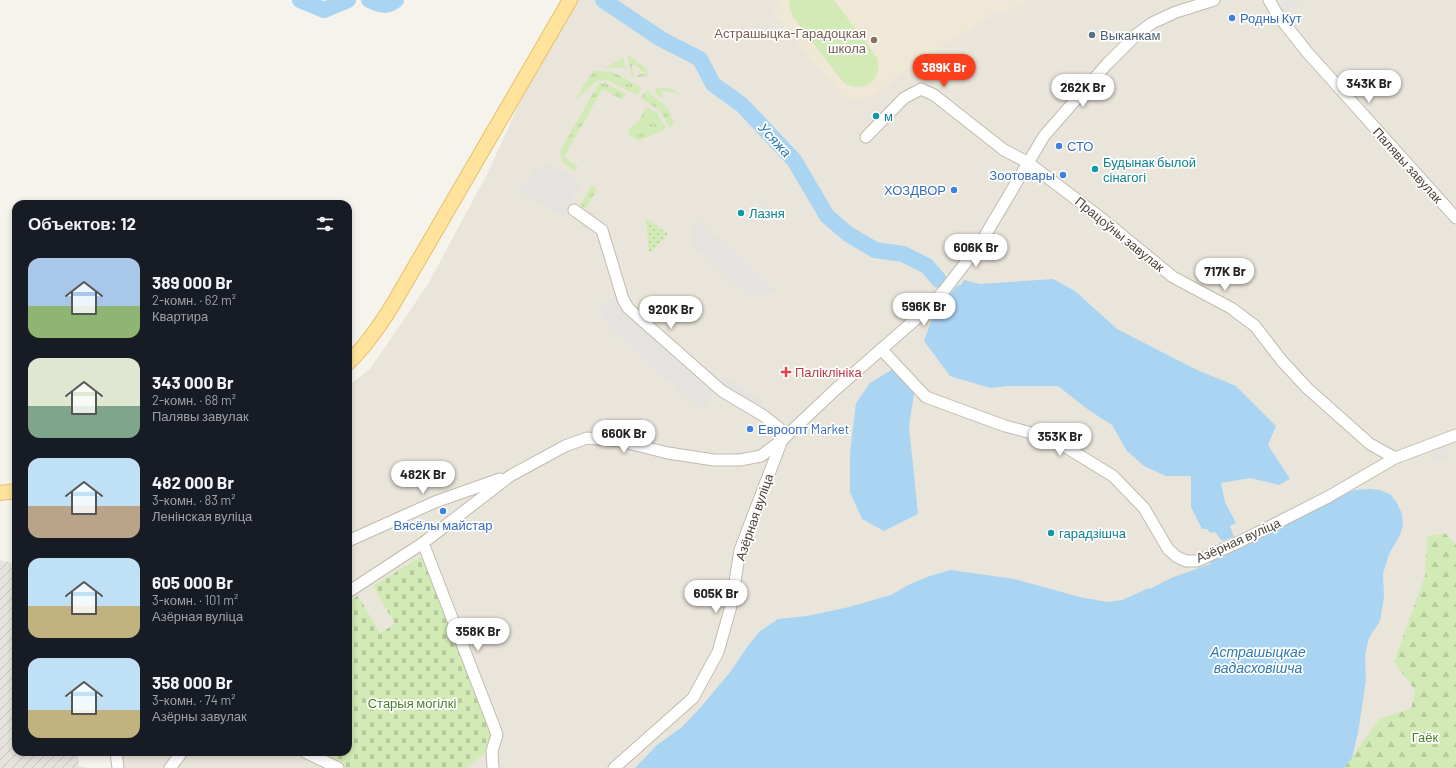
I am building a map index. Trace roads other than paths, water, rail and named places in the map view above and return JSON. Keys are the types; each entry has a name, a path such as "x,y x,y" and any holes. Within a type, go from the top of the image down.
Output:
{"main road":[{"path":"352,359 375,333 392,306 567,6"},
{"path":"0,493 12,492"}],"street":[{"path":"352,589 423,543 510,476 565,446 587,438 620,441 668,453 714,460 740,460 761,456 782,440 836,389 917,318 942,292 980,244 1027,162 1049,130 1102,69 1136,35 1152,23 1176,12 1214,0"},
{"name":"Палявы завулак","path":"1269,0 1277,14 1307,52 1456,218"},
{"name":"Працоўны завулак","path":"866,137 904,98 921,89 934,95 1004,150 1027,162 1101,218 1173,277 1231,308 1255,326 1282,361 1306,388 1370,444 1395,458"},
{"path":"574,210 602,230 623,299 628,308 722,391 764,416 779,428 782,440"},
{"name":"Азёрная вуліца","path":"881,349 926,397 1005,426 1051,438 1113,476 1144,508 1168,549 1177,557 1186,561 1197,561 1237,543 1328,497 1395,458 1456,435"},
{"name":"Азёрная вуліца","path":"614,768 693,698 718,652 731,606 740,550 782,440"},
{"path":"352,539 435,502 510,476"},
{"path":"423,543 497,734 492,751 493,768"},
{"path":"116,756 118,768"},
{"path":"170,768 179,756"},
{"path":"313,756 338,768"}],"water":[{"path":"1053,279 1075,291 1117,329 1195,369 1236,386 1276,426 1268,445 1290,479 1279,485 1250,478 1221,483 1225,502 1236,523 1230,526 1234,537 1222,541 1215,532 1211,533 1207,529 1202,529 1191,507 1191,476 1166,476 1144,466 1127,451 1112,425 1090,411 1058,386 1008,386 990,388 950,376 924,341 932,321 945,308 947,298 958,285 961,285 964,280 980,284"},
{"path":"893,369 914,393 909,427 918,514 884,531 862,519 850,492 850,453 856,403 870,383"},
{"name":"Астрашыцкае вадасховішча","path":"1354,490 1380,490 1391,495 1402,514 1403,525 1400,535 1389,554 1383,574 1384,597 1380,621 1369,638 1365,655 1366,680 1358,733 1352,758 1344,768 635,768 657,745 682,727 731,671 759,632 778,619 807,616 849,607 891,595 910,584 951,570 1014,579 1080,597 1107,602 1122,600 1149,588 1150,589 1171,578 1210,564 1211,560 1238,547 1239,548"}],"waterway":[{"name":"Усяжа","path":"300,0 324,10 348,0"},
{"name":"Усяжа","path":"369,0 383,5 392,3 396,0"},
{"name":"Усяжа","path":"603,0 661,39 700,59 713,84 742,105 794,160 827,216 848,234 875,250 903,254 927,266 939,280"}],"place":[{"name":"Родны Кут","path":"1232,18"},
{"name":"Выканкам","path":"1092,35"},
{"name":"Астрашыцка-Гарадоцкая школа","path":"874,40"},
{"name":"м","path":"876,116"},
{"name":"СТО","path":"1059,146"},
{"name":"Будынак былой сінагогі","path":"1095,169"},
{"name":"Зоотовары","path":"1063,175"},
{"name":"ХОЗДВОР","path":"954,190"},
{"name":"Лазня","path":"741,213"},
{"name":"Паліклініка","path":"786,372"},
{"name":"Евроопт Market","path":"750,429"},
{"name":"Вясёлы майстар","path":"443,511"},
{"name":"гарадзішча","path":"1051,533"}],"park label":[{"name":"Старыя могілкі","path":"412,703"},
{"name":"Гаёк","path":"1425,737"}]}
